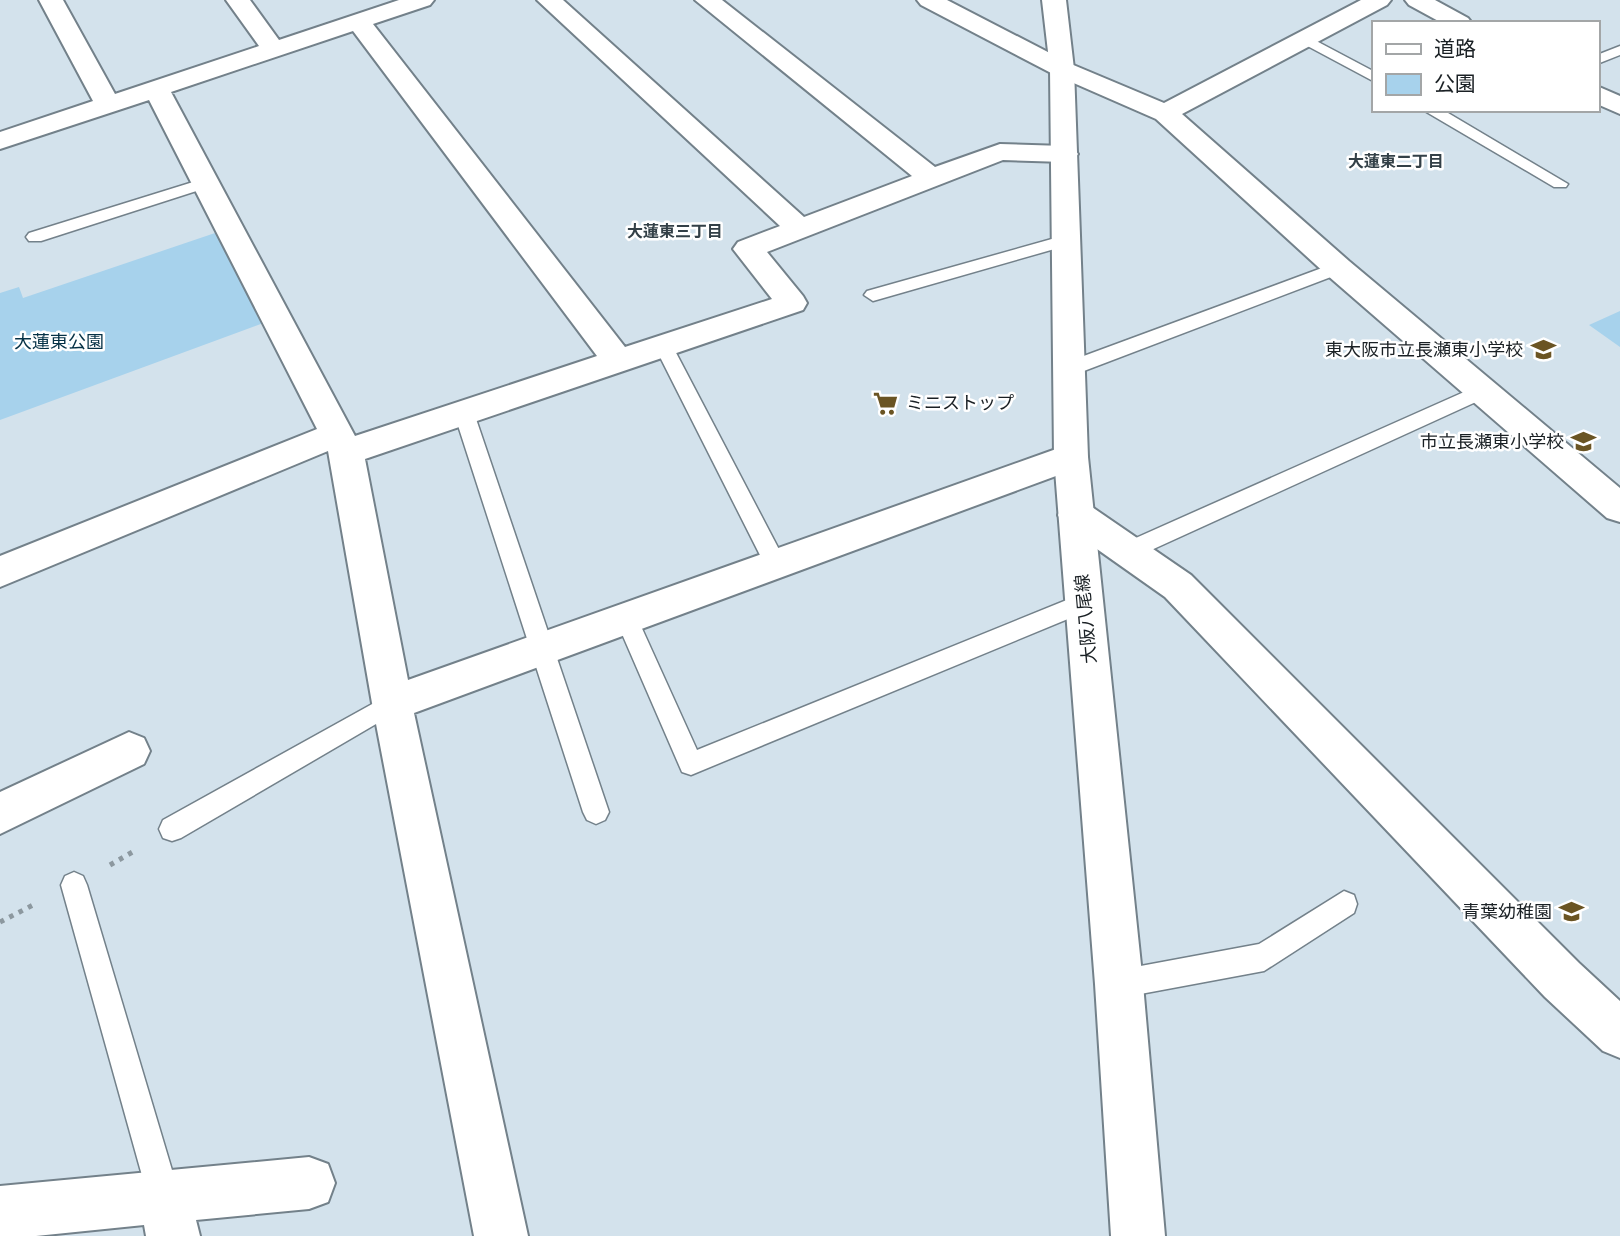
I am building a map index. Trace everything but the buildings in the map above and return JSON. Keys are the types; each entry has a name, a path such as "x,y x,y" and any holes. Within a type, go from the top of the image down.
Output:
{"street":[{"path":"51,0 108,105"},
{"path":"238,0 274,50"},
{"path":"0,141 422,0"},
{"path":"549,0 799,228"},
{"path":"707,0 932,178"},
{"path":"929,0 1062,69 1165,113 1338,268 1620,508"},
{"name":"大阪八尾線","path":"1054,0 1062,69 1071,457 1119,984 1138,1236"},
{"path":"1165,113 1379,0"},
{"path":"1417,0 1456,21"},
{"path":"359,22 619,362"},
{"path":"156,89 342,443 501,1236"},
{"path":"1599,95 1620,106"},
{"path":"0,572 342,443 464,413 792,303 748,249 1000,152 1064,154"},
{"path":"392,703 1071,457"},
{"path":"1076,514 1178,586 1562,980 1620,1034"},
{"path":"0,814 130,751"},
{"path":"0,1213 168,1216 309,1183"}],"lane":[{"path":"1306,39 1372,76"},
{"path":"1599,59 1620,50"},
{"path":"1434,112 1560,184"},
{"path":"35,237 206,183"},
{"path":"873,295 1066,240"},
{"path":"1069,369 1338,268"},
{"path":"664,347 776,565"},
{"path":"1128,551 1482,391"},
{"path":"464,413 596,812"},
{"path":"627,620 691,764 1084,602"},
{"path":"172,829 392,703"},
{"path":"74,885 168,1216"},
{"path":"1119,984 1264,957 1344,904"}],"green space":[{"name":"大蓮東公園","path":"218,232 266,322 0,420 0,293 19,287 23,298"},
{"path":"1620,311 1620,347 1589,325"}],"place":[{"name":"東大阪市立長瀬東小学校","path":"1543,350"},
{"name":"ミニストップ","path":"886,403"},
{"name":"市立長瀬東小学校","path":"1584,442"},
{"name":"青葉幼稚園","path":"1572,912"}],"district":[{"name":"大蓮東二丁目","path":"1396,161"},
{"name":"大蓮東三丁目","path":"675,231"}]}
